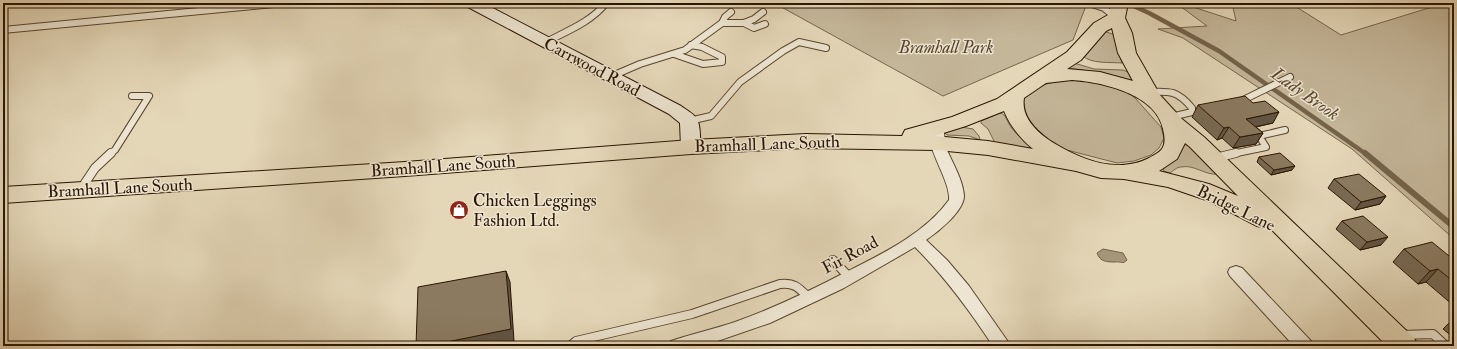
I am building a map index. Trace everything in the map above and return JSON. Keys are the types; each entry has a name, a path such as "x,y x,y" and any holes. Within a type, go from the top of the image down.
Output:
{"main road":[{"path":"1044,77 1074,56 1100,27 1118,10"},
{"path":"1118,10 1127,53 1150,95"},
{"path":"1044,77 1072,75 1095,77 1150,95"},
{"name":"Bramhall Lane South","path":"937,136 968,118 1015,96 1029,85 1044,77"},
{"name":"Bridge Lane","path":"1150,95 1170,119 1197,142 1398,341"},
{"path":"1015,96 1013,107 1023,128 1045,146 1078,164 1113,172 1137,170 1152,166 1170,155 1175,142 1170,119"},
{"name":"Bramhall Lane South","path":"3,195 397,170 691,147 806,141 884,142 937,136 988,148 1078,164"},
{"name":"Bridge Lane","path":"1113,172 1155,176 1218,195 1288,233"}],"street":[{"path":"3,30 284,3"},
{"name":"Carrwood Road","path":"471,3 675,110 689,121"},
{"path":"689,121 691,147"},
{"name":"Fir Road","path":"684,345 762,319 809,298 850,278 917,240 938,223 952,210 957,200 952,178 937,136"},
{"path":"917,240 939,260 962,288 1002,346"},
{"path":"1236,272 1306,346"}],"lane":[{"path":"546,42 588,20 604,7 606,3"},
{"path":"1089,3 1104,8 1118,10"},
{"path":"612,76 655,58 674,54 691,45 722,23 725,17 732,12"},
{"path":"744,23 754,19 763,12"},
{"path":"722,23 744,23 753,28 758,28 765,24"},
{"path":"689,121 711,116 740,82 783,51 800,42 826,48"},
{"path":"674,54 699,64 714,64 722,62 722,57 702,47 691,45"},
{"path":"1233,105 1290,77"},
{"path":"1150,95 1176,92 1182,95 1196,111 1170,119"},
{"path":"80,190 95,168 115,150 148,96 132,96"},
{"path":"1213,158 1266,147 1259,136 1285,130"},
{"path":"833,260 850,278"},
{"path":"570,346 576,341 692,314 738,300 780,284 788,283 796,286 809,298"},
{"path":"1398,341 1432,334 1446,346"}],"green space":[{"name":"Bramhall Park","path":"774,3 1087,3 1073,40 943,96"},
{"path":"1176,3 1181,3 1236,21 1232,3 1290,3 1341,35 1445,3 1454,3 1454,239 1352,149 1183,38 1158,29 1207,26"},
{"path":"1103,31 1116,35 1116,44 1122,63 1096,61 1086,59 1083,56"},
{"path":"1074,63 1094,69 1123,70 1128,72 1135,83 1103,73 1068,68"},
{"path":"1084,78 1127,92 1135,98 1161,127 1164,138 1159,148 1151,155 1134,161 1117,163 1063,149 1030,129 1021,104 1032,91 1057,81"},
{"path":"1000,113 1005,117 1017,134 1037,150 995,143 988,129 981,123 981,121"},
{"path":"961,127 973,129 979,136 980,140 969,136 947,135 944,132"},
{"path":"1184,144 1189,146 1218,174 1209,173 1191,167 1178,168 1170,173 1164,171 1163,169 1170,163"}],"shaded area":[{"path":"1103,249 1123,253 1127,260 1123,263 1104,261 1098,256 1097,253"}],"building":[{"path":"1245,96 1253,103 1265,101 1279,112 1246,119 1263,133 1240,137 1229,127 1224,128 1198,105"},
{"path":"1280,153 1295,166 1274,170 1259,157"},
{"path":"1359,174 1386,196 1361,202 1334,179"},
{"path":"1363,216 1388,237 1367,242 1342,221"},
{"path":"1432,242 1454,260 1454,282 1438,269 1430,271 1404,249"},
{"path":"506,271 511,329 427,346 416,346 418,287"}],"waterway":[{"name":"Lady Brook","path":"1127,3 1149,13 1219,51 1366,154"},
{"name":"Lady Brook","path":"1365,153 1454,227"}],"place":[{"name":"Chicken Leggings Fashion Ltd.","path":"459,210"}]}
